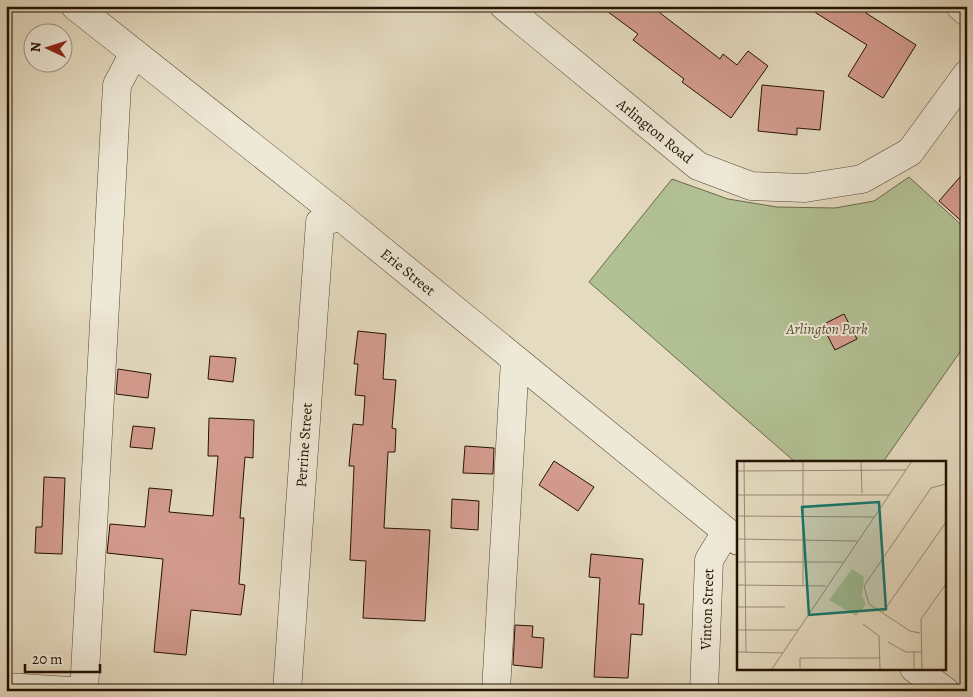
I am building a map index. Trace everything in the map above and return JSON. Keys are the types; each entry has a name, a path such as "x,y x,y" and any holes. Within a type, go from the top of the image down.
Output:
{"street":[{"name":"Erie Street","path":"75,6 341,217 732,536"},
{"name":"Arlington Road","path":"504,6 698,166 751,186 805,188 862,179 910,152 967,74"},
{"path":"960,6 967,12"},
{"path":"84,691 117,85 134,53"},
{"name":"Perrine Street","path":"287,691 320,222 341,217"},
{"path":"496,691 515,360"},
{"name":"Vinton Street","path":"704,691 709,560 732,536"},
{"path":"917,670 945,691"},
{"path":"6,687 70,691"}],"green space":[{"name":"Arlington Park","path":"909,177 967,230 967,342 884,461 794,461 589,282 672,179 728,199 777,207 835,208 874,201"}],"building":[{"path":"600,6 651,6 720,59 723,54 737,65 748,51 768,66 731,118 682,82 684,79 633,40 638,34"},
{"path":"805,6 870,6 866,13 916,45 883,98 848,76 867,45"},
{"path":"762,85 824,91 820,130 797,128 797,135 758,131"},
{"path":"967,169 967,226 939,201"},
{"path":"844,314 857,339 835,350 822,325"},
{"path":"358,331 386,334 383,379 396,380 392,428 396,429 395,452 388,452 384,528 430,530 425,621 363,618 366,561 350,560 354,466 349,466 353,424 363,425 365,396 355,395 358,364 354,364"},
{"path":"210,356 236,358 233,382 208,379"},
{"path":"118,369 151,374 148,398 116,394"},
{"path":"209,418 254,420 253,458 245,457 240,518 244,518 239,584 245,585 241,615 191,610 186,655 154,652 163,559 107,553 110,524 145,527 149,488 172,490 169,512 213,516 218,456 208,456"},
{"path":"133,426 155,428 152,449 130,447"},
{"path":"465,446 494,448 493,474 463,473"},
{"path":"554,461 594,487 578,511 539,485"},
{"path":"44,477 65,478 62,554 35,553 36,527 42,527"},
{"path":"452,499 479,501 478,530 451,528"},
{"path":"591,554 643,559 639,604 644,604 642,635 631,634 628,678 594,677 600,578 589,577"},
{"path":"515,625 533,626 532,637 544,638 542,668 513,665"}]}
